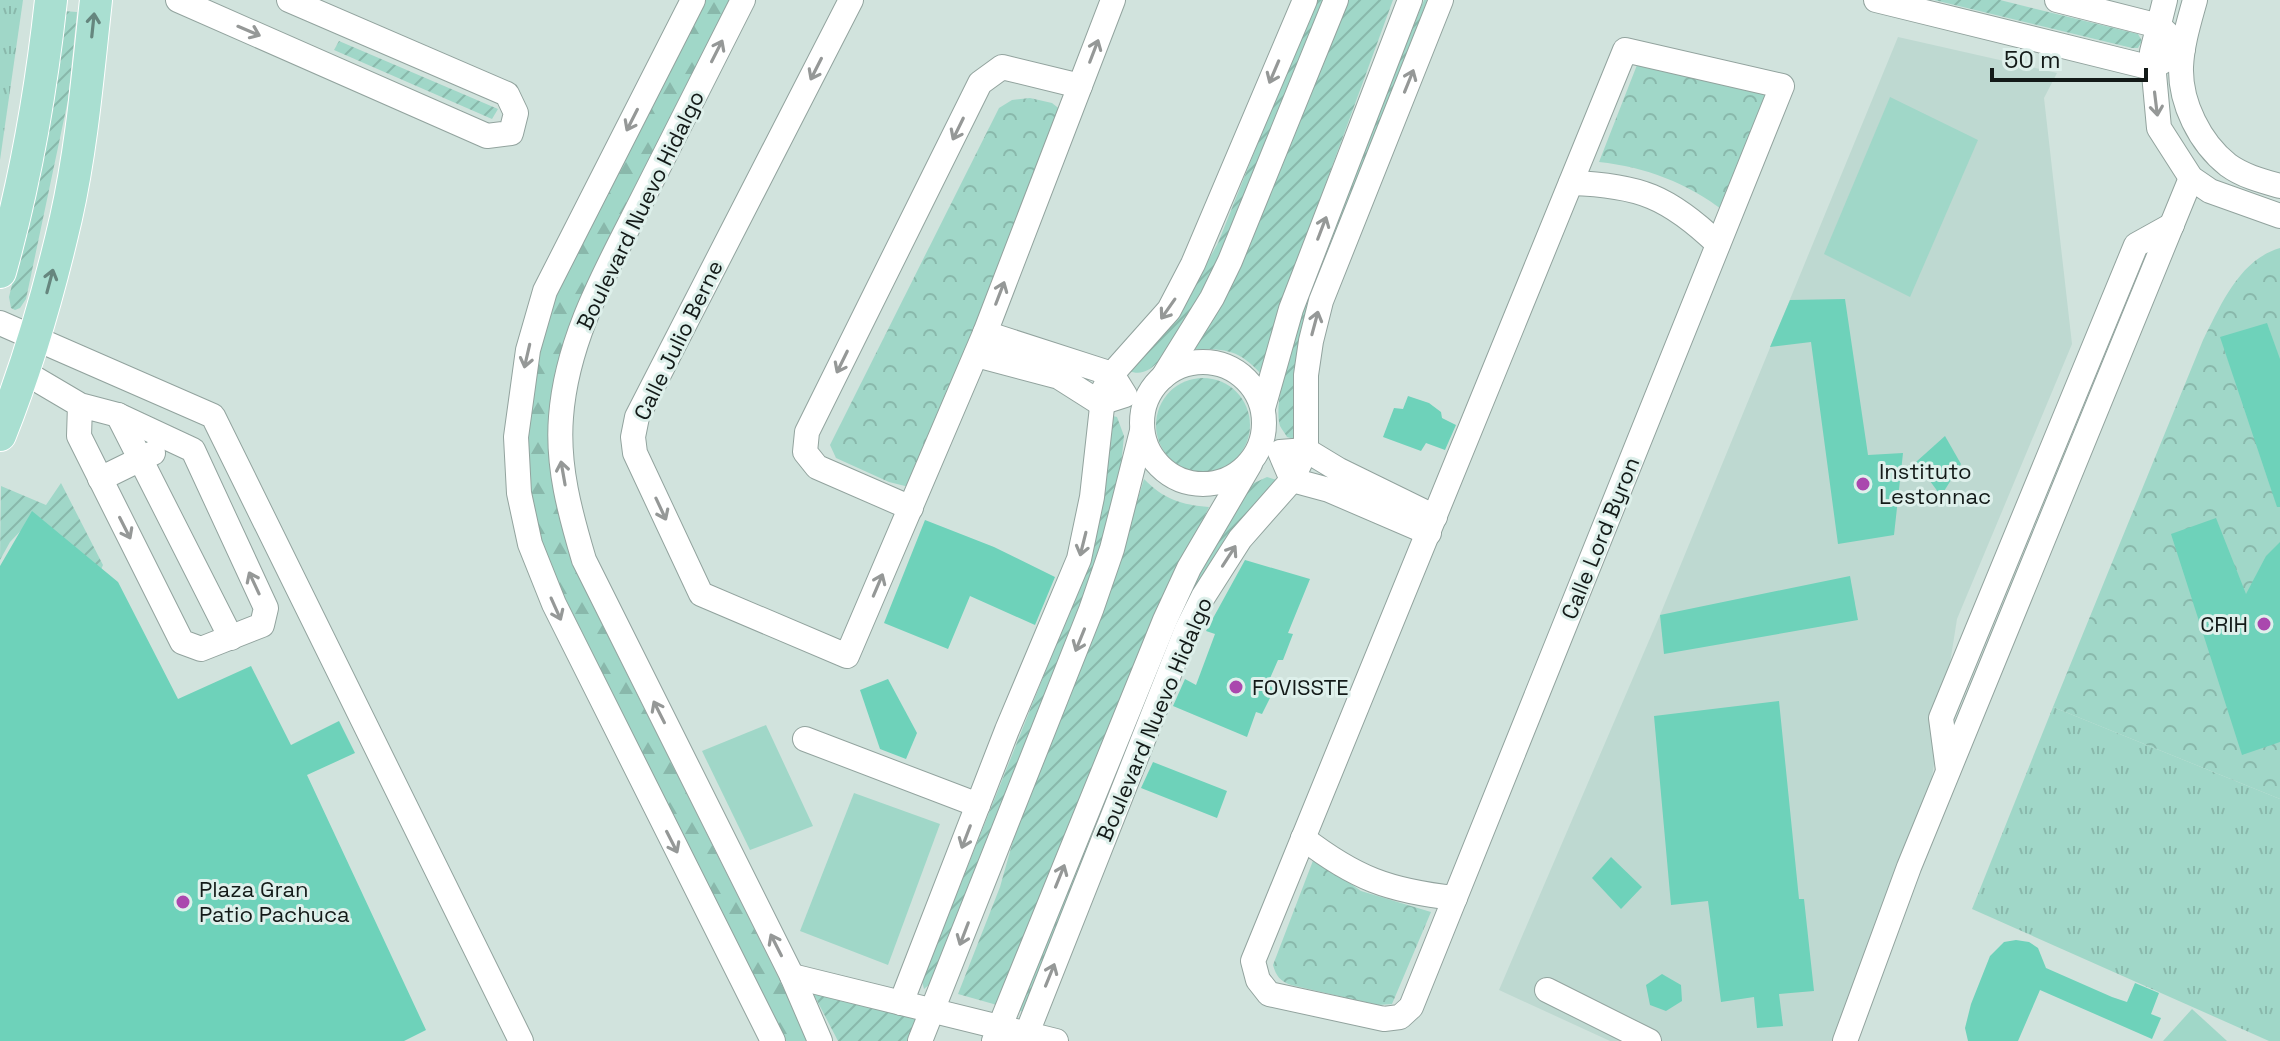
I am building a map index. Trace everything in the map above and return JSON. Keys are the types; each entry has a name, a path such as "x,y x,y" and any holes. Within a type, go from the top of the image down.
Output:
{"main road":[{"path":"0,272 15,219 35,119 51,0"},
{"path":"0,435 35,336 66,216 96,0"}],"street":[{"path":"178,0 487,136 511,133 516,113 507,94 308,5"},
{"path":"289,0 327,10 338,0"},
{"name":"Boulevard Nuevo Hidalgo","path":"693,0 545,291 522,382 516,437 519,493 530,544 554,604 773,1041"},
{"name":"Boulevard Nuevo Hidalgo","path":"743,0 588,307 568,369 561,416 560,458 569,511 584,560 792,976 820,1041"},
{"name":"Calle Julio Berne","path":"851,0 637,417 633,437 635,453 701,594 847,656 980,344 1113,0"},
{"path":"901,1003 1079,559 1092,497 1100,403 1112,374 1169,310 1193,264 1305,0"},
{"path":"1163,377 1212,298 1230,261 1336,0"},
{"path":"1263,408 1291,309 1410,0"},
{"name":"Boulevard Nuevo Hidalgo","path":"1009,1035 1203,597 1240,539 1292,480 1306,450 1306,375 1321,301 1441,0"},
{"path":"1876,0 2152,68 2183,49"},
{"path":"2057,0 2159,26 2183,49"},
{"path":"2165,0 2152,52 2159,128 2191,178 2210,191 2280,216"},
{"path":"2195,0 2181,68 2186,99 2199,131 2229,165 2280,186"},
{"path":"294,50 308,5"},
{"name":"Calle Lord Byron","path":"1625,50 1782,86 1718,244 1411,1007 1400,1017 1384,1019 1269,994 1258,980 1253,961 1625,50"},
{"path":"911,508 817,467 805,452 807,432 980,83 1002,67 1080,86"},
{"path":"1845,1041 1909,867 2191,178"},
{"path":"1571,183 1613,184 1653,196 1688,216 1718,244"},
{"path":"0,323 213,416 521,1041"},
{"path":"980,344 1050,352 1062,368 1100,403"},
{"path":"1100,403 1136,398 1172,371 1193,363 1227,367 1246,379 1263,408 1264,453 1292,480 1334,480"},
{"path":"1062,368 1112,374 1136,398 1149,453 1174,478 1185,482 1220,482 1231,478 1264,453 1306,450 1334,480 1432,525"},
{"path":"24,372 80,405 118,415 193,450 266,608 262,625 201,649 182,642 79,436 80,405"},
{"path":"118,415 231,638"},
{"path":"926,1040 934,1009 1091,610 1112,549 1142,431"},
{"path":"100,479 177,440"},
{"name":"Boulevard Nuevo Hidalgo","path":"1009,1035 1165,620 1189,568 1264,453"},
{"path":"805,739 978,805"},
{"path":"1303,838 1336,863 1373,882 1413,894 1455,898"},
{"path":"792,976 934,1009 1009,1035 1056,1041"},
{"path":"1547,990 1649,1041"}],"shaded area":[{"name":"Instituto Lestonnac","path":"1898,37 2057,73 2044,98 2072,344 1957,619 1931,783 1841,1041 1610,1041 1499,990 1660,615"}],"green space":[{"path":"0,0 23,0 0,160"},
{"path":"703,0 731,0 601,257 551,460 556,500 590,600 810,1041 786,1041 568,610 537,530 529,484 529,393 535,357 548,315 587,229"},
{"path":"1315,0 1324,0 1227,244 1204,289 1157,363 1144,372 1128,371 1191,291 1218,243"},
{"path":"1347,0 1393,0 1281,306 1261,374 1232,352 1195,349 1230,287"},
{"path":"1424,0 1433,0 1314,298 1294,439 1287,437 1280,426 1279,399 1305,296"},
{"path":"1934,0 2000,0 2138,34 2142,41 2138,48 2132,48"},
{"path":"63,11 77,12 68,100 26,299 15,310 11,308 9,297 44,154"},
{"path":"339,41 498,109 492,119 334,50"},
{"path":"1637,65 1762,92 1766,96 1724,211 1695,192 1665,178 1599,162"},
{"path":"1890,97 1978,140 1910,297 1824,254"},
{"path":"1030,98 1052,103 1066,114 917,489 889,482 836,458 830,445 999,108 1012,100"},
{"path":"2280,248 2280,799 2053,707 2203,340 2224,299 2242,273 2266,254"},
{"path":"1203,378 1221,381 1236,392 1247,407 1250,425 1247,443 1236,458 1221,469 1203,472 1185,469 1170,458 1159,443 1156,425 1159,407 1170,392 1185,381"},
{"path":"1109,415 1117,417 1124,436 1119,485 1092,582 931,983 924,989 922,981 1083,577 1096,537"},
{"path":"1267,477 1277,480 1239,528 1026,1013 1017,1010 1175,617 1239,503 1252,484"},
{"path":"1144,479 1158,492 1174,500 1209,507 1156,618 997,1005 958,994 1000,887 1022,809 1104,606"},
{"path":"61,483 103,565 100,572 31,520 10,542 0,560 1,486 46,505"},
{"path":"2053,707 2280,799 2280,1041 2269,1041 1972,909"},
{"path":"766,725 813,826 750,850 702,751"},
{"path":"854,793 940,824 888,965 800,931"},
{"path":"1314,858 1361,891 1431,912 1392,1004 1378,1005 1291,985 1281,980 1276,972 1273,965"},
{"path":"812,991 917,1019 907,1041 838,1041"},
{"path":"2192,1009 2227,1041 2163,1041"}],"building":[{"path":"1845,299 1868,455 1903,453 1894,535 1838,544 1811,342 1770,347 1790,300"},
{"path":"2267,323 2280,359 2280,507 2277,507 2220,337"},
{"path":"1408,396 1429,403 1441,412 1442,418 1456,425 1445,450 1426,443 1421,451 1383,437 1394,408 1403,409"},
{"path":"1945,436 1961,464 1941,496 1916,462"},
{"name":"Plaza Gran Patio Pachuca","path":"32,511 118,582 178,699 251,666 291,745 339,721 355,753 307,775 426,1030 404,1041 0,1041 0,566"},
{"path":"2216,518 2246,594 2266,556 2280,542 2280,742 2242,755 2171,534"},
{"path":"925,520 994,547 1055,577 1035,625 970,596 948,649 884,623"},
{"path":"1245,560 1310,579 1288,633 1293,634 1283,660 1278,660 1267,685 1275,688 1262,714 1256,712 1247,737 1173,706 1185,679 1196,685 1215,634 1206,631"},
{"path":"1850,576 1858,620 1664,654 1660,615"},
{"path":"888,679 917,733 906,759 880,749 860,690"},
{"path":"1779,701 1799,899 1804,899 1814,991 1779,994 1783,1026 1757,1028 1754,997 1721,1002 1708,901 1671,905 1654,716"},
{"path":"1153,762 1227,791 1217,818 1141,788"},
{"path":"1611,857 1642,887 1621,909 1592,878"},
{"path":"2004,942 2029,942 2038,948 2046,968 2112,997 2127,1002 2135,983 2159,993 2151,1014 2161,1018 2152,1039 2040,990 2018,1041 1968,1041 1965,1028 1971,1004 1990,956"},
{"path":"1662,974 1681,985 1682,1001 1666,1011 1650,1005 1646,985"}],"place":[{"name":"Instituto Lestonnac","path":"1863,484"},
{"name":"CRIH","path":"2264,624"},
{"name":"FOVISSTE","path":"1236,687"},
{"name":"Plaza Gran Patio Pachuca","path":"183,902"}]}
